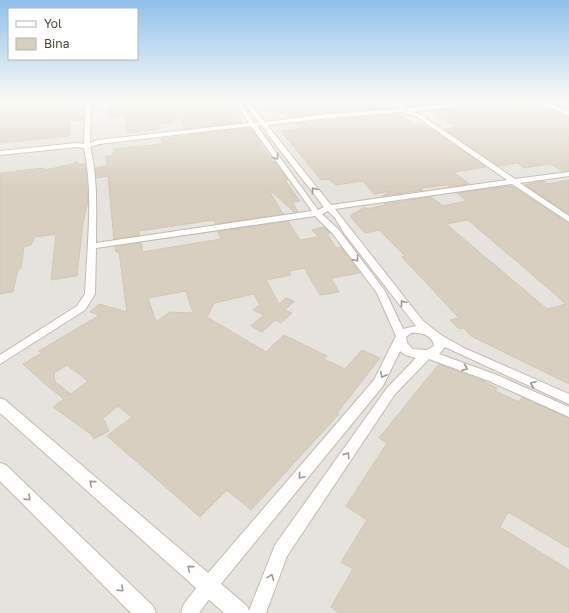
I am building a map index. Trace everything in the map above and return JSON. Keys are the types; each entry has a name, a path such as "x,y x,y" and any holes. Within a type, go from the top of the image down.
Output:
{"street":[{"path":"0,360 82,308 90,294 92,193 88,131"},
{"path":"0,149 5,151 77,145 88,142 193,131"},
{"path":"190,613 190,610 209,585 379,382 401,338 408,330 414,329 433,335 440,347 436,352 427,355 419,355 408,351 403,347 401,338 382,293 336,232 318,213 257,131"},
{"path":"268,131 328,208 338,217 347,232 419,323 433,335 460,351 569,399"},
{"path":"440,131 569,220"},
{"path":"92,246 318,213 328,208 569,174"},
{"path":"427,355 493,378 569,412"},
{"path":"257,613 281,551 391,391 427,355"},
{"path":"0,404 240,613"},
{"path":"0,470 146,613"}],"shaded area":[{"path":"0,131 569,131 569,613 0,613"}],"building":[{"path":"0,131 69,131 69,136 0,143"},
{"path":"127,131 147,131 127,133"},
{"path":"226,131 252,131 261,143 259,143 288,180 285,180 300,201 292,202 298,212 294,212 271,191 270,192 283,214 215,224 214,220 139,231 140,235 114,239 108,176 96,178 95,168 107,166 106,156 112,156 114,149 162,144 161,139 190,136 189,135"},
{"path":"281,131 434,131 486,167 454,172 469,184 449,187 446,185 420,188 423,190 382,196 391,191 374,194 363,181 336,185 329,179 321,180"},
{"path":"446,131 569,131 569,171 563,171 550,164 524,168 517,163 498,166"},
{"path":"77,161 78,164 85,164 88,202 83,222 77,276 51,280 56,234 35,237 31,245 24,247 21,269 18,269 13,292 0,294 0,173 44,168 45,170 69,165"},
{"path":"569,180 569,214 525,185 544,181 547,184"},
{"path":"509,186 513,187 569,223 569,384 471,336 463,328 459,329 450,320 459,318 402,257 405,256 379,230 365,233 350,216 365,207 367,209 385,205 384,204 431,197 443,206 467,201 457,193","holes":["468,220 566,304 547,309 446,224"]},
{"path":"288,221 300,240 319,237 312,230 324,227 330,233 327,234 336,248 341,247 360,273 331,278 339,292 320,295 304,268 289,271 291,275 266,280 279,304 286,298 294,301 285,310 292,313 281,323 275,320 262,332 251,326 264,315 253,310 260,305 254,294 214,303 207,317 266,352 284,335 327,356 324,359 345,369 362,350 380,358 337,413 339,414 251,510 227,490 200,517 107,436 132,417 118,406 103,418 109,431 94,439 92,435 53,407 64,399 23,364 42,353 39,351 100,315 90,312 99,304 127,312 119,252 116,252 115,247 141,243 143,252 221,239 218,232","holes":["186,291 193,313 170,312 156,322 148,298","67,365 88,381 71,394 55,382 54,373"]},
{"path":"439,364 481,380 497,388 495,391 519,402 522,397 569,418 569,548 508,512 500,527 569,570 569,613 339,613 331,607 353,569 341,562 367,520 346,506 387,443 379,438"}]}
